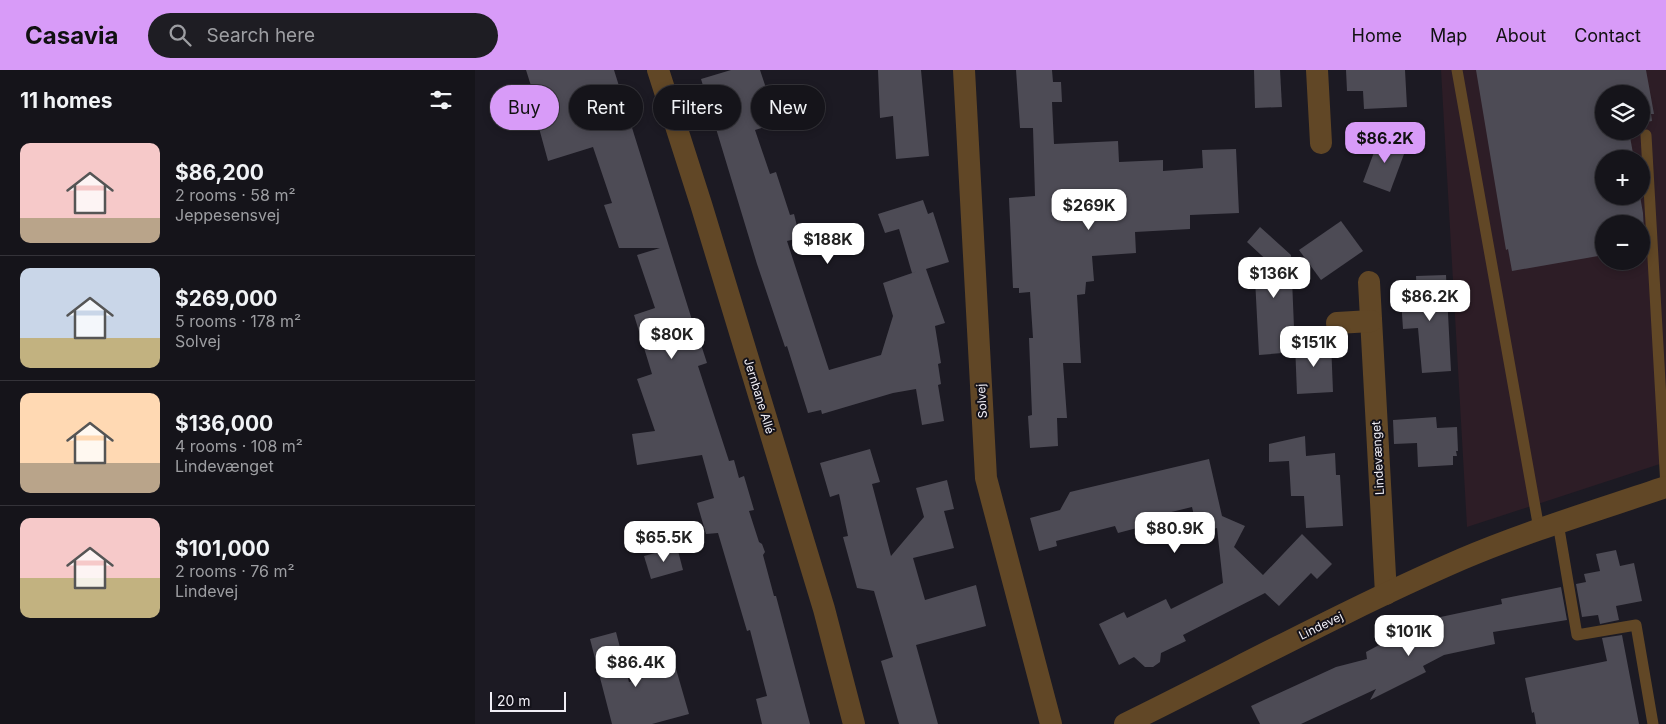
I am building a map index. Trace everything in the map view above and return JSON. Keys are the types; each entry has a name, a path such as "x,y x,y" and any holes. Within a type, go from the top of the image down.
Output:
{"street":[{"name":"Jernbane Allé","path":"657,70 701,204 821,601 854,724"},
{"name":"Solvej","path":"964,70 986,478 1051,724"},
{"path":"1317,70 1321,143"},
{"name":"Lindevænget","path":"1369,282 1386,594"},
{"path":"1337,323 1371,321"},
{"name":"Lindevej","path":"1138,721 1386,594 1463,559 1549,526 1666,487"}],"lane":[{"path":"1457,70 1549,526 1577,635 1636,625 1653,724"},
{"path":"1646,140 1666,487"}],"shaded area":[{"path":"1441,70 1666,70 1666,462 1467,527"}],"building":[{"path":"526,70 614,70 619,85 569,85 569,130 633,130 707,363 698,366 729,461 734,460 739,478 744,476 754,510 749,511 759,542 762,544 765,552 763,555 774,596 776,596 810,724 762,724 756,699 767,696 750,630 747,631 718,533 706,534 697,503 714,498 702,455 637,465 632,434 655,431 637,379 652,374 634,315 655,308 637,255 660,248 619,248 604,205 612,203 593,147 548,161 540,130 559,130 559,85 531,85"},
{"path":"731,70 760,70 765,85 751,85 751,130 755,130 770,174 776,172 790,215 794,214 800,238 787,241 829,370 881,355 893,316 883,283 918,271 912,273 899,229 885,233 878,214 923,200 928,214 933,212 949,262 926,269 945,323 935,326 941,363 938,364 941,384 938,385 944,421 922,425 916,389 893,393 822,414 821,410 808,413 787,346 785,347 757,264 716,130 741,130 741,85 703,85 701,79"},
{"path":"878,70 921,70 929,156 896,159 893,116 880,118"},
{"path":"1016,70 1052,70 1053,82 1061,82 1062,102 1052,102 1054,144 1118,141 1119,162 1163,160 1163,171 1203,168 1202,150 1236,149 1239,213 1190,215 1190,229 1135,232 1136,253 1092,256 1094,281 1086,282 1085,294 1077,295 1081,363 1063,363 1067,418 1057,418 1058,446 1030,448 1028,416 1032,415 1029,338 1033,338 1030,292 1019,293 1019,288 1013,288 1009,198 1035,196 1033,128 1020,128"},
{"path":"1254,70 1280,70 1282,107 1255,108"},
{"path":"1346,70 1405,70 1407,107 1364,109 1363,91 1347,91"},
{"path":"1476,70 1646,70 1649,85 1595,85 1595,140 1631,140 1632,150 1595,150 1595,205 1642,205 1643,215 1595,215 1595,257 1512,271 1508,249 1506,250"},
{"path":"1650,92 1654,114 1651,114 1652,121 1650,121"},
{"path":"1380,136 1407,146 1390,192 1363,182"},
{"path":"1341,221 1363,251 1321,280 1299,250"},
{"path":"1260,227 1291,255 1295,352 1259,355 1255,279 1286,278 1247,242"},
{"path":"1446,275 1451,371 1422,373 1418,328 1403,329 1401,299 1417,298 1416,276"},
{"path":"1331,342 1333,392 1297,394 1295,344"},
{"path":"1436,417 1437,428 1457,427 1457,456 1453,456 1453,465 1418,467 1417,443 1394,444 1393,420"},
{"path":"1305,436 1306,456 1335,453 1336,475 1340,475 1343,526 1306,528 1304,496 1291,496 1289,461 1269,462 1269,444"},
{"path":"870,449 880,482 872,484 891,556 924,517 916,488 947,480 954,509 944,511 954,548 913,558 925,600 976,585 986,626 916,645 938,724 899,724 881,661 893,657 874,591 857,588 843,537 848,536 839,494 830,497 820,463"},
{"path":"1209,459 1222,516 1245,526 1234,547 1263,575 1302,534 1332,564 1317,579 1311,573 1279,606 1265,593 1183,635 1186,641 1161,653 1160,662 1153,667 1145,667 1134,657 1119,665 1099,624 1124,612 1127,618 1166,599 1171,609 1223,583 1217,528 1198,533 1192,507 1155,516 1156,523 1118,533 1115,526 1056,541 1057,546 1039,551 1030,518 1060,510 1070,492"},
{"path":"677,547 683,570 651,579 644,556"},
{"path":"1616,550 1620,566 1634,563 1642,601 1616,606 1619,620 1600,624 1598,615 1582,617 1576,584 1586,582 1584,574 1600,571 1596,554"},
{"path":"1561,587 1567,620 1493,632 1495,644 1444,655 1423,666 1426,672 1370,700 1376,689 1301,724 1260,724 1251,706 1336,667 1367,659 1366,652 1396,636 1396,627 1408,631 1431,619 1502,604 1501,599"},
{"path":"616,632 629,682 676,669 689,714 652,724 612,724 590,639"},
{"path":"1622,635 1639,724 1536,724 1525,678 1607,661 1602,638"}]}
